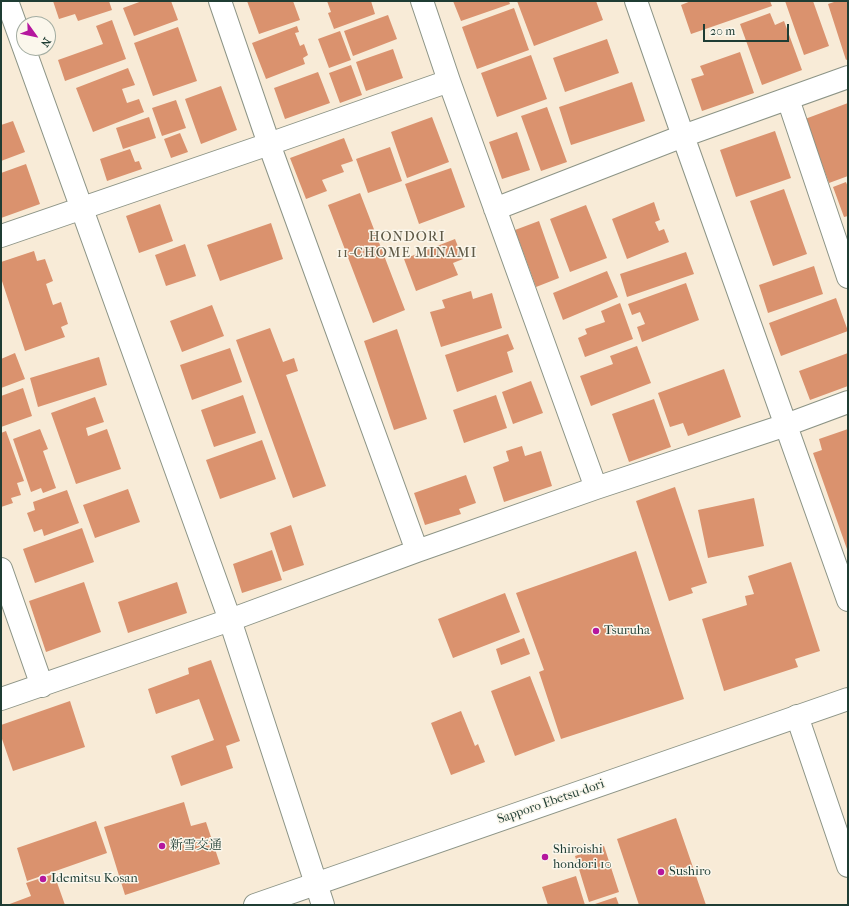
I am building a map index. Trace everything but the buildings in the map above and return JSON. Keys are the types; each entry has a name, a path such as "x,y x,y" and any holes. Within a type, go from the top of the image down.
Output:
{"main road":[{"path":"7,1 230,620 323,905"},
{"path":"220,1 269,144 417,551"},
{"path":"422,1 449,81 596,488"},
{"path":"636,1 848,600"},
{"path":"496,210 683,136 848,77"},
{"path":"1,236 449,81"},
{"path":"788,98 848,277"},
{"path":"1,700 230,620 417,551 596,488 786,425 848,402"},
{"path":"1,569 42,686"},
{"name":"Sapporo Ebetsu-dori","path":"255,905 848,699"},
{"path":"797,716 848,866"}],"place":[{"name":"Tsuruha","path":"596,631"},
{"name":"新雪交通","path":"162,846"},
{"name":"Shiroishi hondori 10","path":"545,857"},
{"name":"Sushiro","path":"661,872"},
{"name":"Idemitsu Kosan","path":"43,879"}],"district":[{"name":"HONDORI 11-CHOME MINAMI","path":"407,246"}]}
